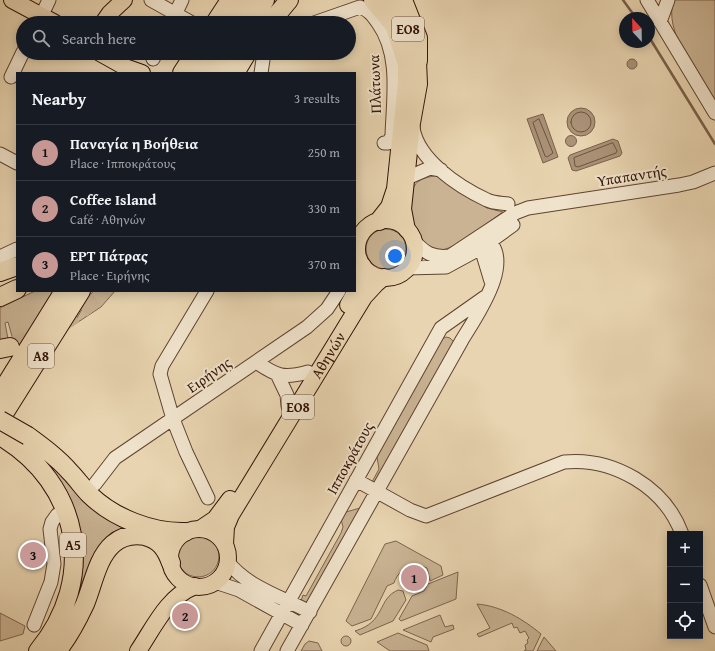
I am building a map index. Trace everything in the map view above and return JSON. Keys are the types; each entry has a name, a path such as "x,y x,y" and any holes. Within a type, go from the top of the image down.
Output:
{"highway":[{"path":"220,16 230,0"},
{"path":"239,16 249,0"},
{"path":"255,16 265,0"},
{"path":"271,16 281,0"},
{"path":"276,16 289,0"},
{"path":"373,0 394,25 407,64 407,83 396,189 390,207 380,221"},
{"path":"404,0 418,38 418,61"},
{"path":"183,72 190,60"},
{"path":"203,72 210,60"},
{"path":"220,72 227,60"},
{"path":"236,72 243,60"},
{"path":"0,272 6,257"},
{"path":"0,297 16,289"},
{"name":"Α8","path":"0,394 63,292"},
{"name":"Α8","path":"0,420 80,292"},
{"path":"0,420 24,442 56,458 90,495 108,510 132,521 151,527 193,530"},
{"name":"Α5","path":"0,436 24,442 34,460 51,483 66,511 73,539 74,557 70,593 61,618 38,651"},
{"path":"57,651 67,639 77,621 106,553 113,543 132,535 154,539 163,548 173,569"}],"main road":[{"path":"12,0 38,16"},
{"path":"110,16 124,0"},
{"name":"ΕΟ8","path":"390,0 409,32 418,61 419,84 412,123 403,209 414,255 406,268"},
{"path":"115,60 125,67 139,72"},
{"path":"380,221 397,222 410,235"},
{"name":"Αθηνών","path":"356,291 359,285 362,266 357,255 356,239 370,225 380,221"},
{"path":"362,266 376,276 384,277"},
{"name":"Αθηνών","path":"228,562 225,544 226,527 231,515 364,297 384,277 400,273 406,268"},
{"name":"Αθηνών","path":"138,651 166,608 172,595 173,569 170,556 174,542 215,519 222,511 288,406 356,292"},
{"path":"193,530 214,533 225,544"},
{"path":"214,582 223,573 228,562"},
{"path":"173,569 184,582 195,586"},
{"name":"Αθηνών","path":"166,608 182,592 195,586 202,586 214,582"}],"street":[{"path":"47,16 50,0"},
{"path":"151,0 171,16"},
{"path":"174,16 182,0"},
{"path":"647,0 715,114"},
{"path":"660,22 668,0"},
{"name":"Πλάτωνα","path":"334,16 360,7 371,13 385,33 393,56 392,136 388,143 384,143"},
{"path":"11,77 19,60"},
{"path":"261,72 263,60"},
{"path":"412,123 419,146 427,157 441,170 488,200 508,204"},
{"path":"0,154 16,162"},
{"path":"407,178 430,168 441,170"},
{"name":"Υπαπαντής","path":"485,242 515,213 528,208 679,185 694,182 713,174"},
{"path":"410,235 427,253 438,258 450,256 485,242"},
{"path":"406,268 436,268 458,261 485,242"},
{"path":"485,242 490,271 488,291"},
{"path":"287,651 462,340 480,312 496,275 497,262 495,250 485,242"},
{"path":"6,257 16,250"},
{"path":"458,261 482,265 490,271"},
{"name":"Ιπποκράτους","path":"261,651 442,328 488,291"},
{"path":"205,292 162,366 160,374 173,419 186,452 208,498"},
{"name":"Ειρήνης","path":"95,484 115,458 318,319 338,292"},
{"path":"256,362 277,374 291,377 308,372"},
{"path":"277,374 287,395 288,406"},
{"path":"356,480 410,510 426,516 564,462 588,463 620,470 646,485 658,495 670,510 680,531"},
{"path":"34,625 51,582 54,564 50,529 52,522 57,515"},
{"path":"228,562 238,574 252,583 310,612"},
{"path":"214,582 240,590 302,625"},
{"path":"703,593 715,627"}],"shaded area":[{"path":"674,0 715,0 715,103 692,67 677,39 673,25 672,12"},
{"path":"437,176 487,208 503,212 449,248 436,250 430,247 414,233 407,220 406,214 412,191 416,184 423,179"},
{"path":"382,229 390,229 397,232 403,238 406,249 403,260 397,266 390,269 382,269 375,266 369,260 366,253 366,245 369,238 375,232"},
{"path":"33,292 54,292 17,354 8,322 5,323 8,339 0,342 0,308"},
{"path":"92,292 114,292 101,307 72,326"},
{"path":"446,337 450,338 455,343 376,484 372,482 379,469 377,457 396,419 442,339"},
{"path":"47,462 132,527 120,529 110,534 103,541 92,559 78,590 83,563 77,523 61,485"},
{"path":"360,508 361,510 309,604 301,601 303,595 306,596 341,533 343,527 341,519 346,512"},
{"path":"198,535 213,541 219,556 213,571 198,577 183,571 177,556 183,541"},
{"path":"396,541 441,566 443,575 430,581 427,568 416,564 408,567 399,573 394,583 387,586 371,619 352,626 346,621 385,544"},
{"path":"458,572 456,599 401,621 399,619 412,596 424,591 428,584"},
{"path":"398,590 403,591 406,600 393,621 360,635 355,631 372,622 391,594"},
{"path":"477,604 503,610 527,623 541,634 533,651 524,651 526,650 525,645 528,643 527,640 529,638 525,631 520,633 517,627 514,628 512,623 479,637 477,634 490,628"},
{"path":"0,613 25,626 23,634 0,641"},
{"path":"440,615 445,627 453,625 454,629 433,637 431,642 403,630"},
{"path":"398,633 427,645 429,651 390,651 377,642"},
{"path":"346,636 351,641 346,646 341,641"},
{"path":"544,637 556,651 537,651"},
{"path":"309,641 318,643 322,651 301,651 305,644"}],"water":[{"path":"630,59 634,59 636,60 636,68 630,69 627,66 627,62"},
{"path":"581,108 591,112 595,122 591,132 581,136 571,132 567,122 571,112"},
{"path":"543,114 558,157 543,163 527,119"},
{"path":"571,135 575,137 577,141 575,145 571,147 567,145 565,141 567,137"},
{"path":"613,139 618,141 622,153 620,156 576,171 572,170 568,158 570,155"}],"waterway":[{"path":"623,0 632,12"},
{"path":"655,47 715,144"}],"tunnel":[{"path":"10,347 71,317 101,292"},
{"path":"58,514 93,486"}],"place":[{"name":"ΕΡΤ Πάτρας","path":"33,555"},
{"name":"Παναγία η Βοήθεια","path":"414,578"},
{"name":"Coffee Island","path":"185,616"}]}
